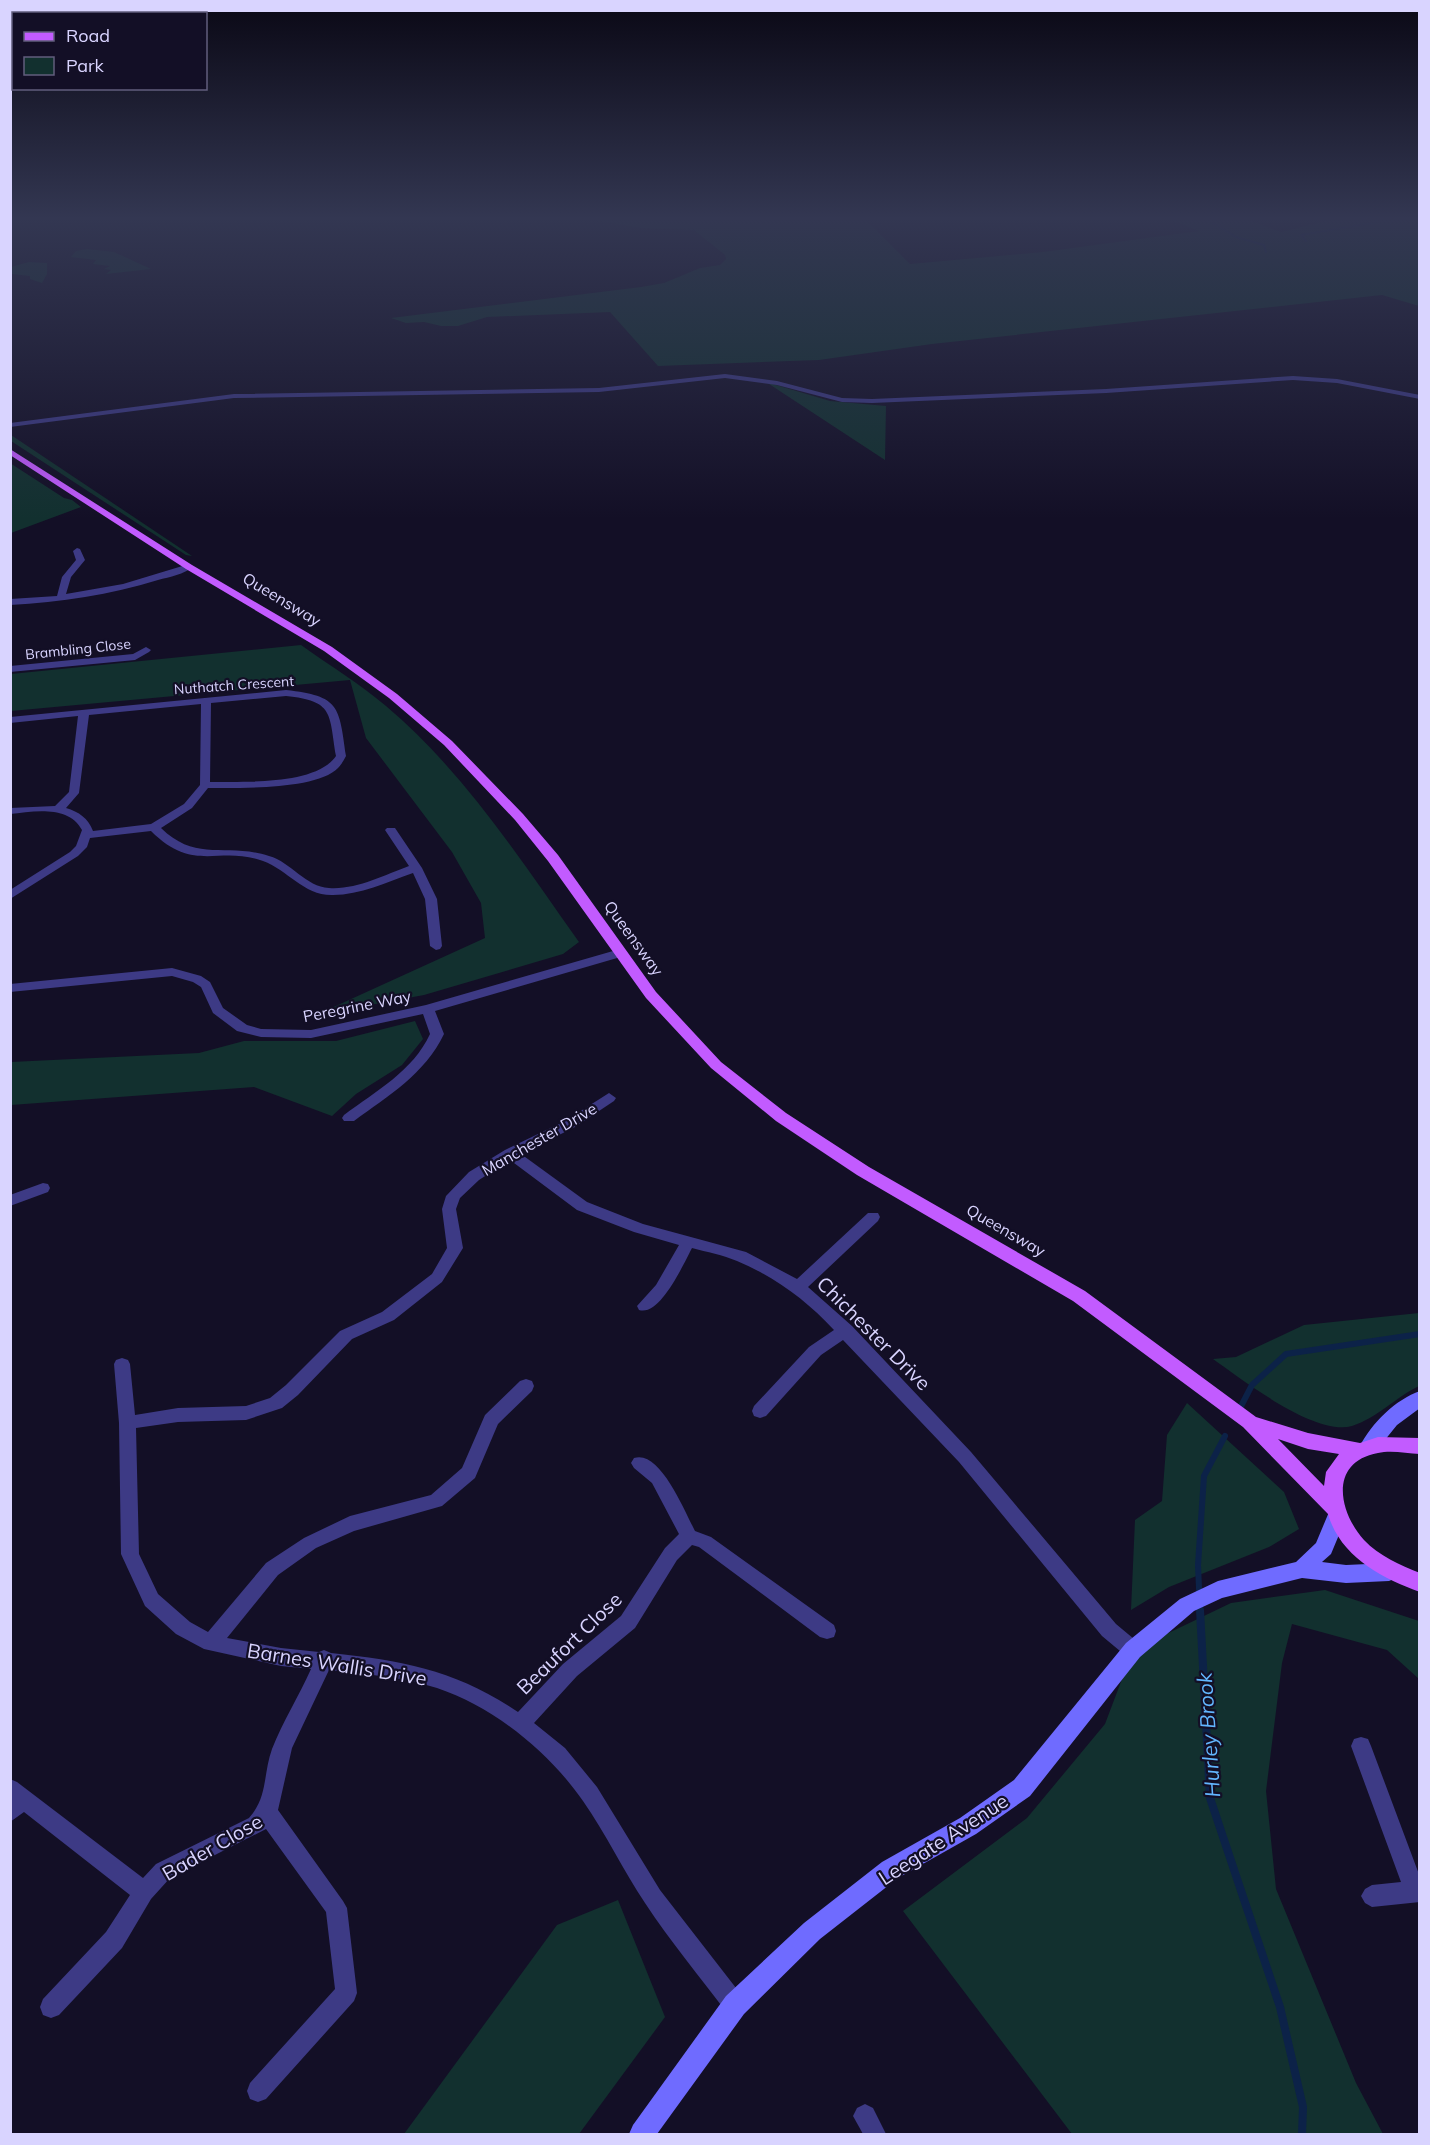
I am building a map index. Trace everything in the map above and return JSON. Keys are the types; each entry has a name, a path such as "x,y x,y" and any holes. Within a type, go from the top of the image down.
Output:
{"main road":[{"name":"Queensway","path":"10,451 189,567 328,649 370,678 433,729 519,817 553,858 651,995 716,1065 781,1118 863,1171 1079,1296 1247,1420"},
{"path":"1247,1420 1308,1441 1363,1448 1396,1442 1419,1446"},
{"path":"1247,1420 1334,1512 1348,1538 1366,1557 1404,1578"},
{"path":"1334,1512 1332,1484 1340,1464 1363,1448"}],"street":[{"path":"10,425 234,396 599,390 725,376 777,383 842,400 872,401 1106,391 1293,378 1337,381 1419,396"},
{"path":"61,598 66,575 81,560 82,556 77,551"},
{"path":"10,602 61,598 130,585 189,567"},
{"name":"Brambling Close","path":"10,669 135,657 146,651"},
{"name":"Nuthatch Crescent","path":"10,720 286,693 325,700 333,708 341,756 336,767 314,778 205,785"},
{"path":"88,835 154,827 195,800 205,785 206,701"},
{"path":"58,809 74,793 84,713"},
{"path":"10,811 58,809 81,819 86,824 88,835 74,854 10,896"},
{"path":"154,827 177,849 213,855 256,855 280,865 300,881 315,889 331,892 416,868"},
{"path":"391,830 416,868 431,899 436,946"},
{"name":"Peregrine Way","path":"10,988 172,972 197,979 206,985 218,1010 242,1028 281,1035 311,1034 428,1009 620,953"},
{"path":"349,1118 417,1064 430,1048 437,1034 428,1009"},
{"name":"Manchester Drive","path":"127,1423 178,1415 246,1413 276,1403 292,1390 346,1335 388,1316 437,1278 455,1248 449,1209 453,1196 474,1176 510,1153 570,1124 609,1098"},
{"name":"Chichester Drive","path":"510,1153 582,1206 639,1228 741,1256 798,1287 846,1330 965,1457 1109,1630 1133,1650"},
{"path":"10,1201 43,1188"},
{"path":"798,1287 873,1217"},
{"path":"645,1306 661,1290 689,1241"},
{"path":"760,1411 815,1351 846,1330"},
{"name":"Barnes Wallis Drive","path":"122,1364 127,1423 130,1554 151,1599 183,1628 211,1643 281,1657 324,1659 382,1667 439,1680 484,1700 520,1724 558,1755 590,1794 653,1898 735,2005"},
{"path":"211,1643 272,1569 310,1543 350,1524 436,1501 469,1473 490,1420 526,1386"},
{"path":"1363,1448 1390,1420 1419,1398"},
{"path":"640,1463 658,1478 689,1536 705,1542 827,1631"},
{"name":"Leegate Avenue","path":"1302,1569 1324,1548 1334,1512"},
{"name":"Beaufort Close","path":"520,1724 570,1670 628,1622 671,1554 689,1536"},
{"name":"Leegate Avenue","path":"642,2134 735,2005 812,1931 890,1870 968,1826 1022,1788 1133,1650 1187,1605 1213,1592 1302,1569 1404,1578"},
{"path":"1404,1578 1419,1593"},
{"name":"Bader Close","path":"51,2007 114,1940 144,1892 163,1871 256,1825 268,1814 274,1791 277,1762 324,1659"},
{"path":"1361,1746 1416,1890 1372,1896"},
{"path":"15,1800 144,1892"},
{"path":"258,2091 346,1993 336,1908 268,1814"}],"green space":[{"path":"394,319 480,319 458,326 441,326 424,322 406,323"},
{"path":"616,319 1161,319 932,344 819,360 658,366"},
{"path":"766,382 830,401 886,406 885,460"},
{"path":"11,435 192,556 186,555 11,441"},
{"path":"10,463 64,498 72,500 81,507 11,533"},
{"path":"301,645 355,682 386,706 441,759 490,818 579,942 563,954 424,995 316,1015 485,938 481,903 452,852 366,738 350,680 11,711 11,674"},
{"path":"415,1021 423,1039 402,1065 356,1094 332,1116 254,1087 11,1105 11,1062 199,1053 244,1041 336,1041"},
{"path":"1419,1313 1419,1386 1370,1418 1352,1426 1336,1427 1299,1415 1260,1392 1213,1359 1236,1357 1304,1325"},
{"path":"1187,1403 1284,1492 1299,1529 1269,1547 1169,1587 1131,1610 1135,1520 1162,1501 1167,1435"},
{"path":"1325,1590 1419,1621 1419,1679 1387,1650 1292,1624 1282,1663 1266,1791 1276,1889 1356,2083 1383,2134 1072,2134 903,1911 1027,1818 1105,1724 1133,1650 1231,1603"},
{"path":"618,1900 665,2017 579,2134 404,2134 557,1925"}],"waterway":[{"name":"Hurley Brook","path":"1238,1412 1252,1385 1286,1354 1420,1334"},
{"name":"Hurley Brook","path":"1200,1611 1198,1565 1204,1476 1225,1436"},
{"name":"Hurley Brook","path":"1200,1610 1210,1798 1280,2007 1303,2107 1302,2134"}]}
